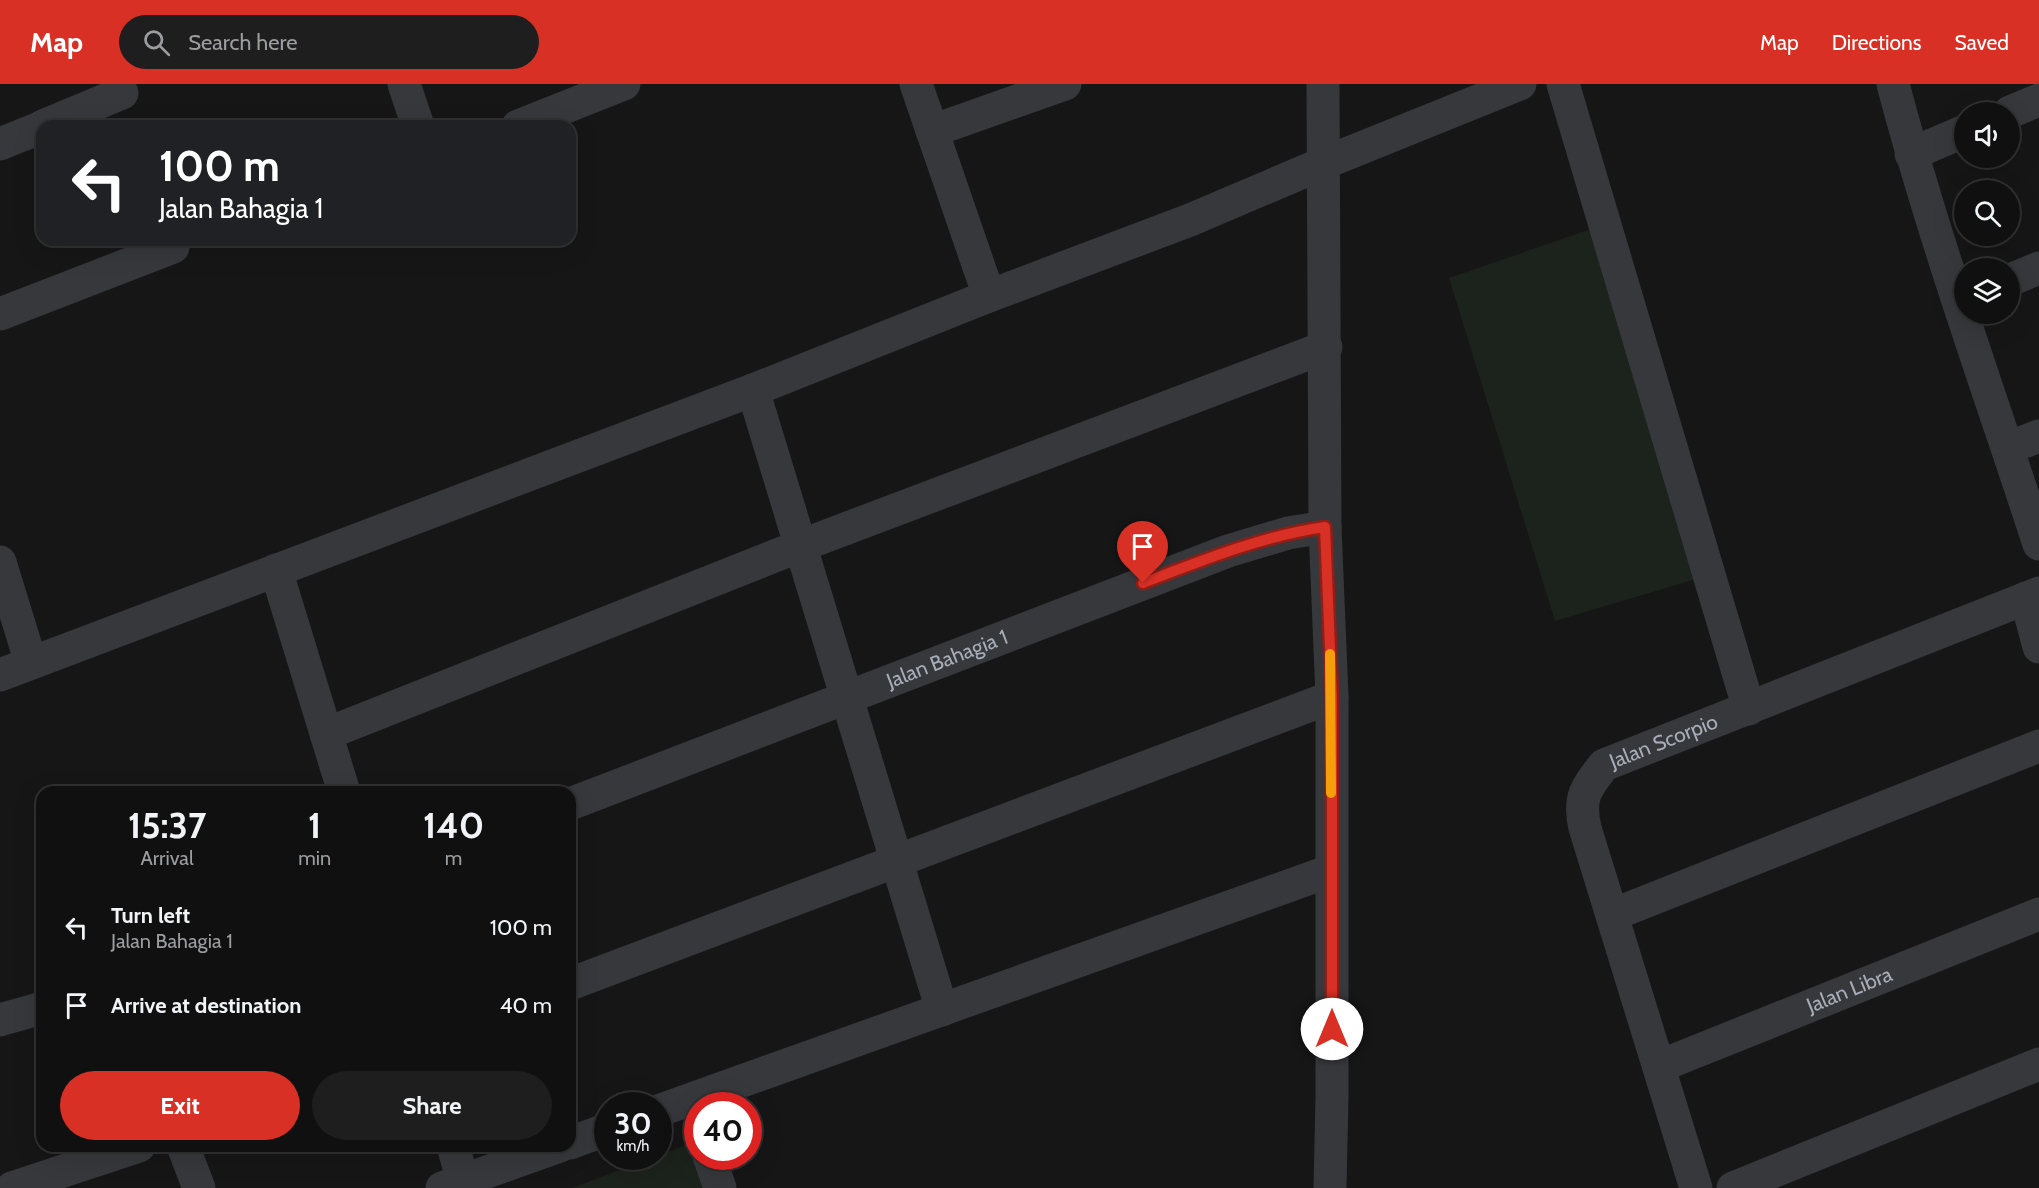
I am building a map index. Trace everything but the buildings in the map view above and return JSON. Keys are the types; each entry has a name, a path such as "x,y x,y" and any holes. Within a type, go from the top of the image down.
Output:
{"street":[{"path":"404,84 416,120"},
{"path":"533,120 624,84"},
{"path":"916,84 988,296"},
{"path":"932,131 1065,84"},
{"path":"1323,84 1326,347 1325,527 1332,697 1330,1188"},
{"path":"0,675 753,390 988,296 1190,220 1520,84"},
{"path":"1563,84 1749,709"},
{"path":"1893,84 1911,154 1954,277"},
{"path":"57,120 122,93"},
{"path":"2020,108 2039,100"},
{"path":"0,144 36,129"},
{"path":"1911,154 1954,136"},
{"path":"0,314 173,247"},
{"path":"2020,276 2039,268"},
{"path":"1969,324 2039,544"},
{"path":"326,734 800,546 1326,347"},
{"path":"753,390 942,1010"},
{"path":"2008,448 2039,436"},
{"name":"Jalan Bahagia 1","path":"576,802 1228,551 1288,533 1325,527"},
{"path":"0,562 31,663"},
{"path":"276,570 342,786"},
{"path":"2033,595 2039,647"},
{"name":"Jalan Scorpio","path":"1696,1188 1581,811 1585,790 1604,765 2033,595"},
{"path":"576,982 1332,697"},
{"path":"1612,915 2039,746"},
{"path":"741,1092 942,1010 1330,871"},
{"name":"Jalan Libra","path":"1660,1066 2039,914"},
{"path":"0,1020 36,1010"},
{"path":"1733,1188 2039,1064"},
{"path":"576,1141 594,1134"},
{"path":"12,1188 121,1152"},
{"path":"185,1152 199,1188"},
{"path":"453,1152 453,1184 543,1152"},
{"path":"714,1170 720,1188"}],"shaded area":[{"path":"1617,220 1720,572 1555,621 1449,278"},
{"path":"684,1146 684,1170 714,1170 734,1188 572,1188 620,1170 672,1170 672,1150"}],"slow traffic":[{"path":"1330,654 1331,793"}],"route":[{"path":"1143,583 1228,551 1288,533 1325,527 1332,697 1330,871 1332,1029"}]}
